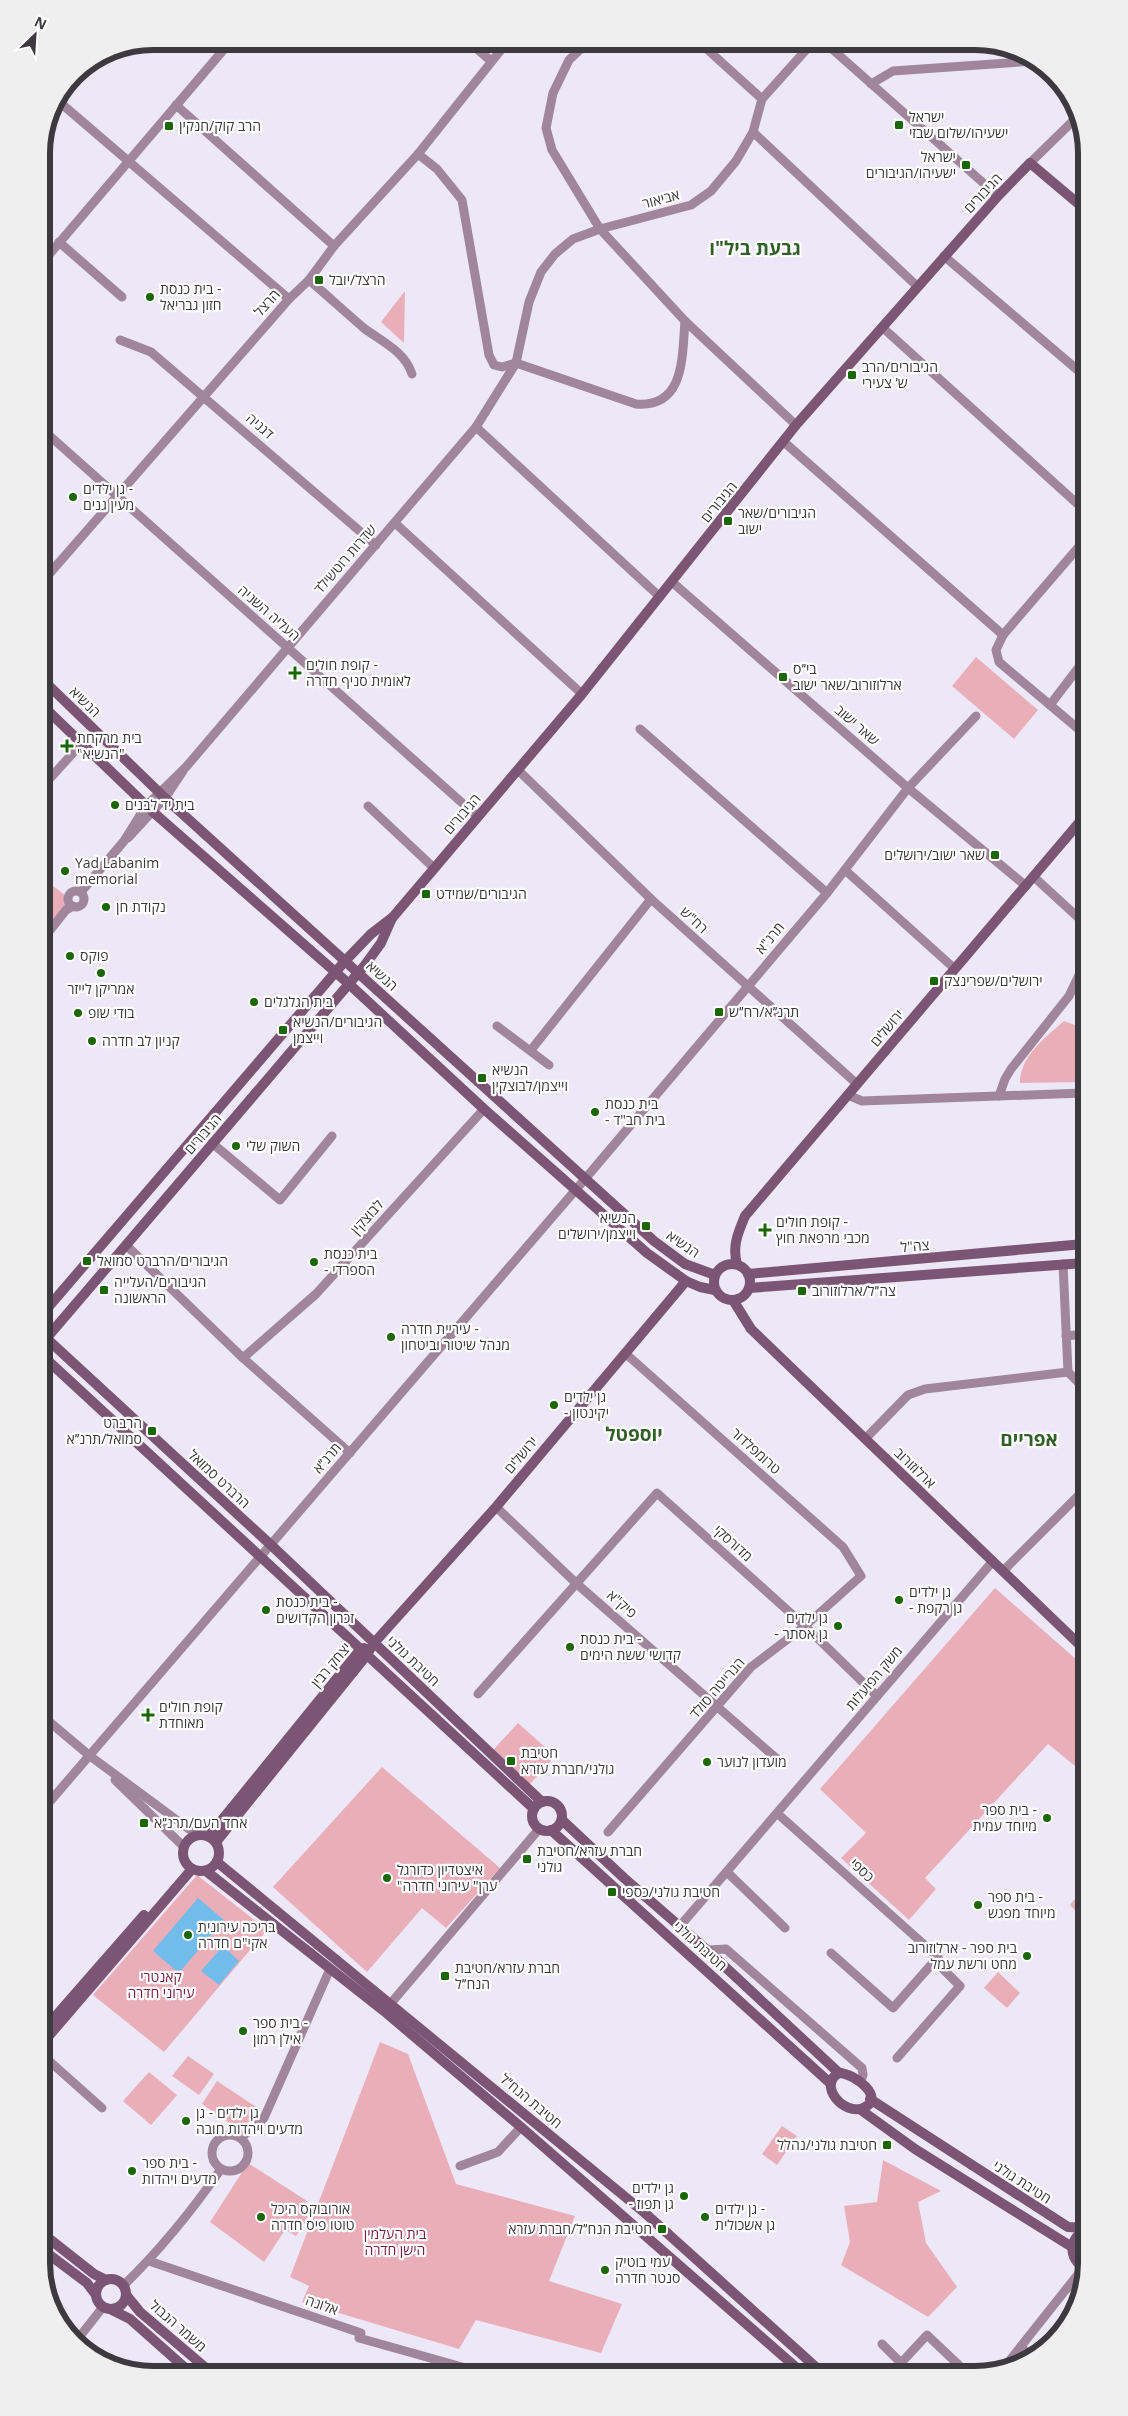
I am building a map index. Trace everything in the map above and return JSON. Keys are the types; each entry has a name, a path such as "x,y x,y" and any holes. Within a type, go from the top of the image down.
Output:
{"street":[{"path":"50,253 223,50"},
{"path":"478,50 491,61"},
{"name":"הרצל","path":"50,573 204,395 289,299 309,280 334,246 418,154 500,50"},
{"path":"581,50 569,60 554,93 546,128 552,150 600,229 684,321 796,425"},
{"path":"708,50 762,99"},
{"name":"אביאור","path":"516,363 529,302 541,272 556,254 573,239 600,229 691,205 717,183 736,161 753,132 762,99 807,50"},
{"path":"832,50 998,196"},
{"path":"871,84 893,71 1023,62"},
{"path":"62,104 289,299"},
{"path":"176,105 334,246"},
{"name":"הגיבורים","path":"50,1305 335,972 371,934 393,917 518,770 582,694 796,425 998,196 1073,121"},
{"path":"753,132 918,287"},
{"path":"418,154 437,169 462,200 489,355 494,365 502,367 516,363 636,404 650,405 662,401 672,391 682,359 684,321"},
{"path":"1030,163 1078,203"},
{"path":"59,242 122,297"},
{"path":"944,256 1078,370"},
{"path":"309,280 366,329 391,346 404,359 412,374"},
{"path":"882,327 1078,504"},
{"name":"דגניה","path":"120,340 151,352 204,395 376,545"},
{"name":"שדרות רוטשילד","path":"50,930 66,910 73,906 78,907 84,902 81,892 149,809 179,780 186,767 476,427 516,363"},
{"path":"476,427 660,597"},
{"name":"העליה השניה","path":"50,436 478,817"},
{"path":"784,442 1003,635"},
{"path":"395,522 582,694"},
{"path":"1078,548 1003,635 996,650 999,662 1078,729"},
{"name":"שאר ישוב","path":"672,582 908,788 1026,886"},
{"path":"1050,705 1078,668"},
{"name":"הנשיא","path":"50,687 162,795 585,1179 685,1264 715,1275"},
{"name":"הנשיא","path":"50,713 149,809 335,972 484,1109 647,1253 686,1281 700,1287 715,1290"},
{"name":"תרנ\"א","path":"585,1179 827,893 908,788 976,716"},
{"path":"640,729 827,893"},
{"path":"50,778 82,743"},
{"name":"רח\"ש","path":"518,770 651,899 747,987 858,1084"},
{"path":"368,806 434,868"},
{"name":"ירושלים","path":"737,1264 734,1252 736,1238 745,1216 1078,824"},
{"path":"845,870 955,969"},
{"path":"1034,877 1078,917"},
{"path":"531,1050 651,899"},
{"name":"הגיבורים","path":"50,1332 358,973 381,943 393,917"},
{"path":"999,1096 1011,1069 1069,996 1078,977"},
{"path":"497,1026 549,1064"},
{"path":"848,1095 862,1100 1078,1093"},
{"name":"לבוצקין","path":"243,1358 316,1294 484,1109"},
{"path":"212,1143 280,1200 332,1136"},
{"name":"תרנ״א","path":"90,1756 585,1179"},
{"path":"126,1245 243,1358 350,1453"},
{"name":"צה\"ל","path":"748,1274 1078,1245"},
{"name":"צה\"ל","path":"749,1288 1078,1263"},
{"path":"737,1264 748,1274 749,1288 743,1296 733,1300 722,1298 715,1290 715,1275 721,1267 737,1264"},
{"path":"1063,1264 1068,1372 1078,1382"},
{"name":"ירושלים","path":"374,1643 496,1507 686,1281"},
{"name":"ארלוזורוב","path":"733,1300 751,1329 1078,1643"},
{"path":"1066,1336 1078,1335"},
{"name":"הרברט סמואל","path":"50,1343 271,1545 374,1643"},
{"name":"טרומפלדור","path":"625,1353 843,1547 861,1576"},
{"name":"הרברט סמואל","path":"50,1363 262,1556 363,1653"},
{"path":"865,1438 908,1394 926,1389 1068,1372"},
{"name":"מדורסקי","path":"577,1584 656,1493 805,1626 876,1696"},
{"path":"1004,1572 1078,1496"},
{"name":"פיק\"א","path":"496,1507 577,1584 778,1759"},
{"name":"משק הפועלות","path":"778,1814 876,1696 993,1561"},
{"name":"הנרייטה סולד","path":"608,1832 751,1667 805,1626 861,1576"},
{"path":"478,1694 577,1584"},
{"name":"יצחק רבין","path":"212,1839 363,1653 374,1643"},
{"name":"חטיבת גולני","path":"374,1643 542,1802"},
{"name":"חטיבת גולני","path":"363,1653 534,1809"},
{"path":"50,1722 90,1756 197,1835 212,1839 219,1850 217,1862 206,1871 190,1867 184,1860 184,1848 187,1842 197,1835"},
{"path":"50,1801 90,1756"},
{"path":"50,1807 90,1756"},
{"path":"90,1756 184,1848"},
{"path":"542,1802 551,1802 559,1807 562,1820 551,1830 539,1829 532,1818 534,1809 542,1802"},
{"path":"680,1926 778,1814"},
{"name":"כספי","path":"778,1814 938,1956 939,1965 960,1986 897,2058"},
{"name":"חטיבת גולני","path":"562,1820 707,1950 838,2073"},
{"path":"388,2008 539,1829"},
{"name":"חטיבת גולני","path":"551,1830 830,2083"},
{"name":"חטיבת הנח״ל","path":"217,1862 388,2008 794,2366"},
{"path":"50,2022 190,1867"},
{"path":"50,2034 190,1867"},
{"name":"חטיבת הנח״ל","path":"206,1871 330,1969 388,2008 646,2214 815,2366"},
{"path":"728,1873 785,1928"},
{"name":"חטיבת גולני","path":"707,1950 726,1948 862,2068 863,2075 861,2081"},
{"path":"831,1953 893,2008 938,1956"},
{"path":"241,2138 264,2118 330,1969"},
{"path":"50,2062 102,2108"},
{"path":"838,2073 849,2074 861,2081 870,2093 867,2106 861,2110 846,2107 835,2098 830,2090 830,2083 832,2076 838,2073"},
{"name":"חטיבת גולני","path":"870,2099 1068,2227 1078,2228"},
{"name":"חטיבת גולני","path":"861,2110 915,2149 1072,2247"},
{"path":"460,2166 498,2152 521,2127"},
{"path":"228,2134 241,2138 248,2150 246,2162 236,2170 222,2169 214,2161 212,2155 214,2143 228,2134"},
{"path":"124,2285 149,2261 184,2222 222,2169"},
{"path":"1078,2234 1072,2247 1074,2259 1078,2263"},
{"path":"50,2239 94,2274 106,2280 116,2280 124,2285 127,2296 123,2305 107,2308 81,2336"},
{"path":"50,2255 87,2283 107,2308"},
{"name":"אלונה","path":"149,2261 362,2332 360,2338 459,2366"},
{"path":"1010,2360 1077,2277"},
{"path":"96,2295 99,2286 106,2280"},
{"name":"משמר הגבול","path":"127,2296 140,2312 204,2366"},
{"name":"משמר הגבול","path":"107,2308 130,2319 183,2366"},
{"path":"882,2344 901,2363 927,2335 960,2366"},
{"path":"1020,2347 1027,2352"}],"green space":[{"path":"405,291 404,343 381,322"},
{"path":"976,657 1038,710 1014,739 952,686"},
{"path":"50,884 71,900 50,923"},
{"path":"1064,1021 1078,1026 1078,1082 1020,1083 1024,1064 1042,1041"},
{"path":"995,1588 1078,1661 1078,1768 1048,1744 925,1878 936,1889 909,1920 841,1858 866,1833 820,1789"},
{"path":"518,1723 555,1756 530,1784 493,1750"},
{"name":"איצטדיון כדורגל \"ערן\" עירוני חדרה","path":"382,1767 500,1868 446,1928 422,1908 367,1972 273,1887"},
{"name":"קאנטרי עירוני חדרה","path":"197,1875 267,1930 164,2052 93,1995"},
{"path":"1078,1895 1078,1914 1070,1905"},
{"path":"998,1972 1020,1993 1007,2008 984,1988"},
{"name":"בית העלמין הישן חדרה","path":"380,2042 408,2054 456,2184 575,2216 549,2281 622,2304 601,2353 476,2320 459,2349 302,2302 309,2286 290,2277"},
{"path":"188,2056 214,2074 199,2095 172,2076"},
{"path":"149,2072 177,2095 151,2125 123,2101"},
{"path":"217,2081 258,2108 242,2132 202,2104"},
{"path":"782,2126 797,2136 777,2165 762,2154"},
{"path":"883,2160 941,2191 918,2202 926,2243 957,2287 928,2317 841,2265 850,2242 844,2206 877,2202"},
{"name":"אורובוקס היכל טוטו פיס חדרה","path":"248,2163 307,2201 304,2207 312,2212 296,2236 285,2230 264,2262 210,2222"}],"water":[{"name":"בריכה עירונית אקי\"ם חדרה","path":"198,1898 224,1920 179,1973 153,1951"},
{"path":"223,1946 239,1961 219,1985 201,1971"}],"place":[{"name":"ישראל ישעיהו/שלום שבזי","path":"899,125"},
{"name":"הרב קוק/חנקין","path":"169,126"},
{"name":"ישראל ישעיהו/הגיבורים","path":"966,165"},
{"name":"הרצל/יובל","path":"319,280"},
{"name":"בית כנסת - חזון גבריאל","path":"150,297"},
{"name":"הגיבורים/הרב ש׳ צעירי","path":"852,375"},
{"name":"גן ילדים - מעין גנים","path":"73,497"},
{"name":"הגיבורים/שאר ישוב","path":"728,521"},
{"name":"קופת חולים - לאומית סניף חדרה","path":"295,673"},
{"name":"בי״ס ארלוזורוב/שאר ישוב","path":"783,677"},
{"name":"בית מרקחת \"הנשיא\"","path":"67,746"},
{"name":"בית יד לבנים","path":"115,805"},
{"name":"שאר ישוב/ירושלים","path":"995,855"},
{"name":"Yad Labanim memorial","path":"65,871"},
{"name":"הגיבורים/שמידט","path":"426,894"},
{"name":"נקודת חן","path":"106,907"},
{"name":"פוקס","path":"70,956"},
{"name":"אמריקן לייזר","path":"101,973"},
{"name":"ירושלים/שפרינצק","path":"934,981"},
{"name":"בית הגלגלים","path":"254,1002"},
{"name":"תרנ״א/רח״ש","path":"719,1012"},
{"name":"בודי שופ","path":"78,1013"},
{"name":"הגיבורים/הנשיא וייצמן","path":"283,1030"},
{"name":"קניון לב חדרה","path":"92,1041"},
{"name":"הנשיא וייצמן/לבוצקין","path":"482,1078"},
{"name":"בית כנסת - בית חב\"ד","path":"595,1112"},
{"name":"השוק שלי","path":"236,1146"},
{"name":"הנשיא וייצמן/ירושלים","path":"646,1226"},
{"name":"קופת חולים - מכבי מרפאת חוץ","path":"765,1230"},
{"name":"הגיבורים/הרברט סמואל","path":"87,1261"},
{"name":"בית כנסת - הספרדי","path":"314,1262"},
{"name":"הגיבורים/העלייה הראשונה","path":"104,1290"},
{"name":"צה״ל/ארלוזורוב","path":"802,1291"},
{"name":"עיריית חדרה - מנהל שיטור וביטחון","path":"391,1337"},
{"name":"גן ילדים - יקינטון","path":"554,1405"},
{"name":"הרברט סמואל/תרנ״א","path":"152,1431"},
{"name":"גן ילדים - גן רקפת","path":"899,1600"},
{"name":"בית כנסת - זכרון הקדושים","path":"266,1610"},
{"name":"גן ילדים - גן אסתר","path":"838,1626"},
{"name":"בית כנסת - קדושי ששת הימים","path":"570,1647"},
{"name":"קופת חולים מאוחדת","path":"148,1715"},
{"name":"חטיבת גולני/חברת עזרא","path":"511,1761"},
{"name":"מועדון לנוער","path":"707,1762"},
{"name":"בית ספר - מיוחד עמית","path":"1047,1818"},
{"name":"אחד העם/תרנ״א","path":"144,1823"},
{"name":"חברת עזרא/חטיבת גולני","path":"527,1859"},
{"name":"איצטדיון כדורגל \"ערן\" עירוני חדרה","path":"387,1878"},
{"name":"חטיבת גולני/כספי","path":"612,1892"},
{"name":"בית ספר - מיוחד מפגש","path":"978,1905"},
{"name":"בריכה עירונית אקי\"ם חדרה","path":"188,1935"},
{"name":"בית ספר - ארלוזורוב מחט ורשת עמל","path":"1027,1956"},
{"name":"חברת עזרא/חטיבת הנח״ל","path":"445,1976"},
{"name":"בית ספר - אילן רמון","path":"243,2031"},
{"name":"גן ילדים - גן מדעים ויהדות חובה","path":"186,2121"},
{"name":"חטיבת גולני/נהלל","path":"887,2145"},
{"name":"בית ספר - מדעים ויהדות","path":"132,2171"},
{"name":"גן ילדים - גן תפוז","path":"684,2196"},
{"name":"אורובוקס היכל טוטו פיס חדרה","path":"261,2217"},
{"name":"גן ילדים - גן אשכולית","path":"705,2217"},
{"name":"חטיבת הנח״ל/חברת עזרא","path":"662,2229"},
{"name":"עמי בוטיק סנטר חדרה","path":"605,2270"}],"district":[{"name":"גבעת ביל\"ו","path":"755,248"},
{"name":"יוספטל","path":"634,1434"},
{"name":"אפריים","path":"1029,1439"}]}
